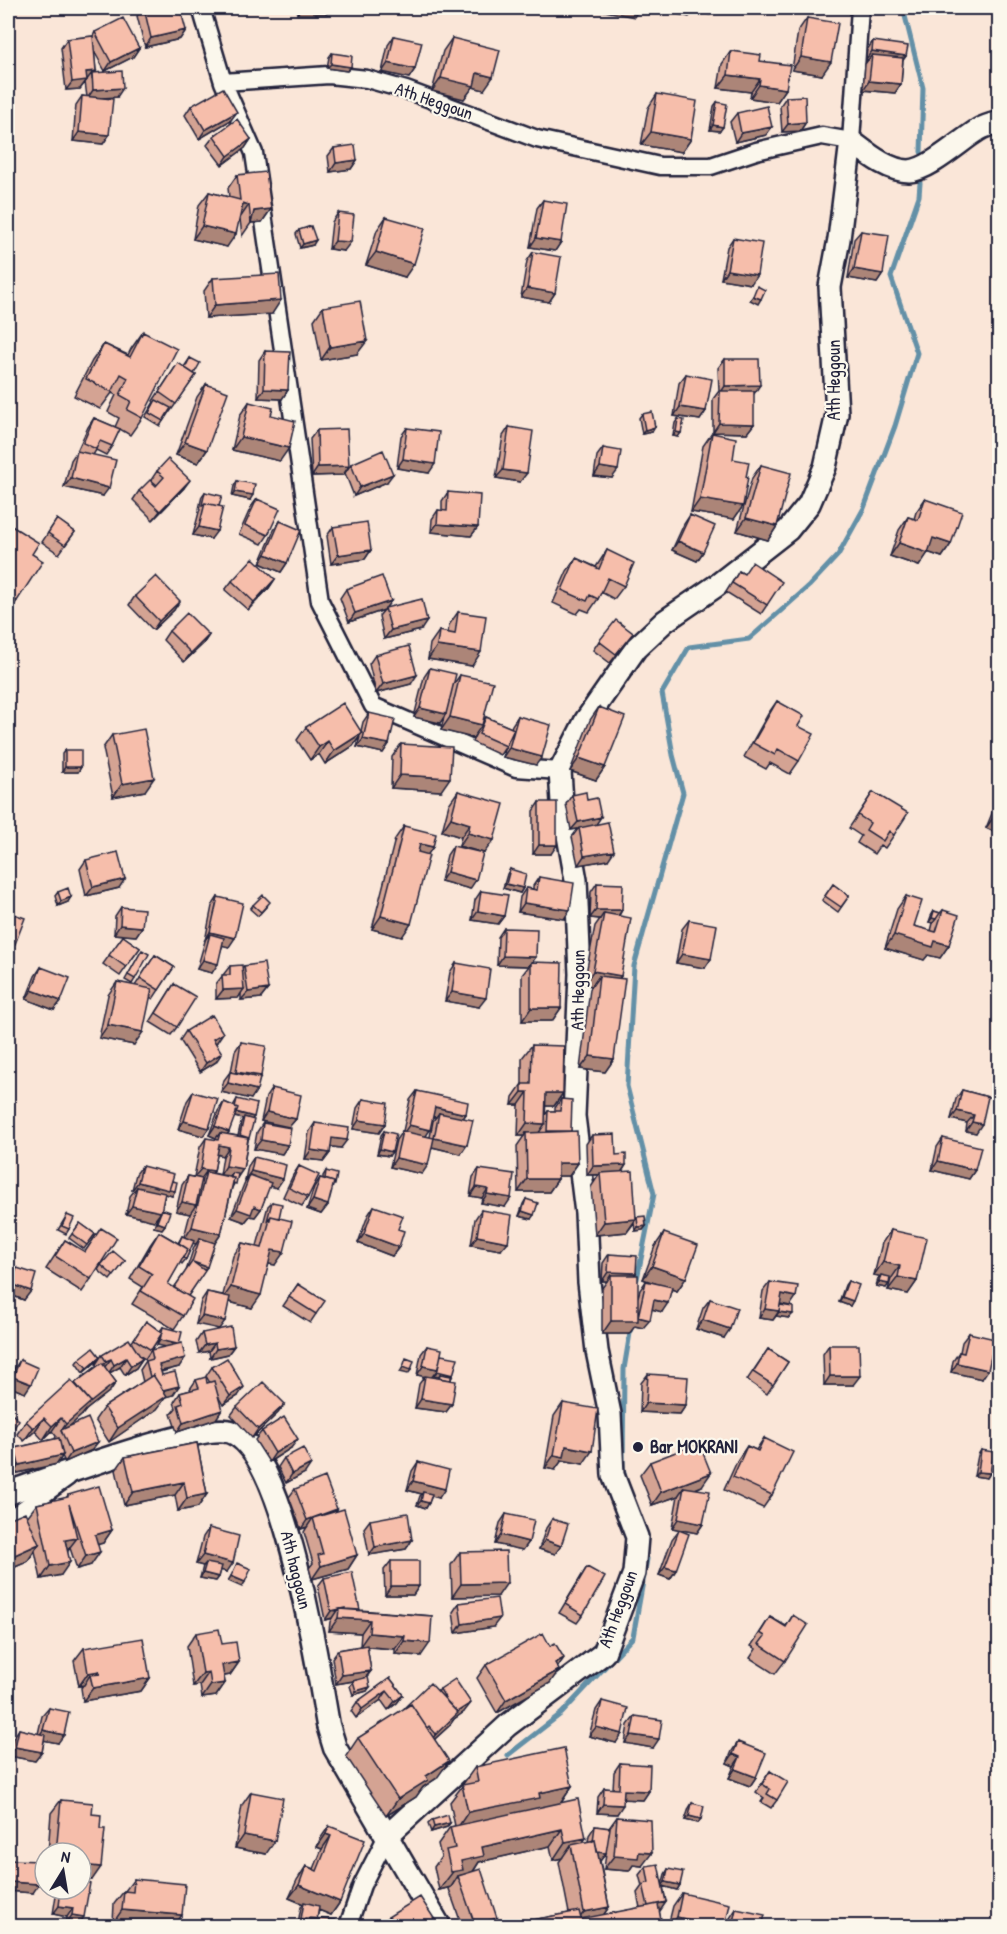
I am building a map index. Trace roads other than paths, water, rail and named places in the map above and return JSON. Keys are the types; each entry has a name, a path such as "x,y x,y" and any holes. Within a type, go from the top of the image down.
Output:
{"main road":[{"name":"Ath haggoun","path":"8,1493 85,1465 201,1432 231,1432 244,1441 255,1454 278,1503 294,1556 311,1629 328,1725 335,1748 439,1926"}],"street":[{"path":"201,8 223,82 254,153 320,601 373,706 516,768 560,771"},
{"name":"Ath Heggoun","path":"387,1836 508,1725 604,1653 634,1574 637,1538 613,1475 610,1414 597,1351 589,1282 586,1213 574,1116 580,974 576,880 562,802 560,771 586,720 636,648 665,621 716,586 788,530 809,504 825,467 837,414 830,287 840,239 851,141 860,8"},
{"name":"Ath Heggoun","path":"223,82 329,75 367,79 406,90 537,139 660,166 711,166 756,151 822,136 851,141 875,159 897,169 909,171 922,167 980,128 999,122"},
{"path":"8,1520 85,1465"},
{"path":"348,1926 362,1885 387,1836"}],"waterway":[{"path":"903,8 923,88 921,152"},
{"path":"637,1279 654,1194 627,1086 634,966 683,793 673,755 662,693 689,647 749,639 809,586 838,555 864,508 895,426 917,353 891,277 919,196 920,183"},
{"path":"626,1482 623,1469 624,1369 631,1327"},
{"path":"508,1755 562,1713 633,1637 647,1559 644,1549"}],"place":[{"name":"Bar MOKRANI","path":"638,1447"}]}
